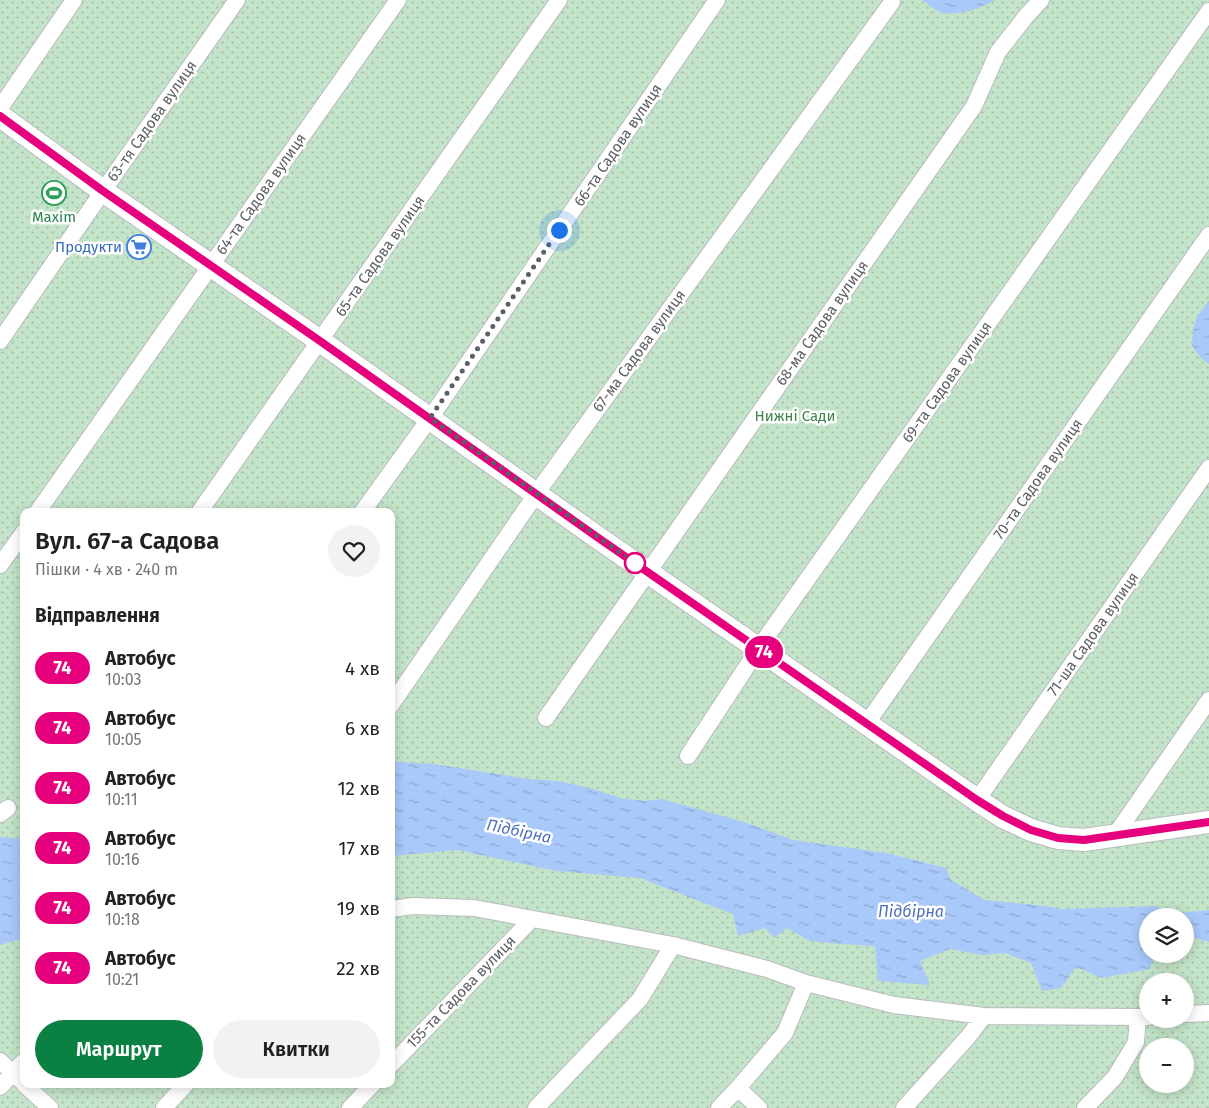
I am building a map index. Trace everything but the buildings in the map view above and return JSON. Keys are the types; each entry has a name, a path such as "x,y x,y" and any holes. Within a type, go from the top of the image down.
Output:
{"street":[{"path":"0,108 74,0"},
{"name":"63-тя Садова вулиця","path":"0,340 237,0"},
{"name":"64-та Садова вулиця","path":"40,508 398,0"},
{"name":"65-та Садова вулиця","path":"202,508 559,0"},
{"name":"66-та Садова вулиця","path":"365,508 430,418 717,0"},
{"name":"68-ма Садова вулиця","path":"546,718 974,106 998,52 1027,14 1041,0"},
{"name":"67-ма Садова вулиця","path":"395,699 536,494 892,2"},
{"name":"69-та Садова вулиця","path":"688,756 759,648 1209,10"},
{"path":"0,116 103,191 320,341 536,494 977,800 1003,816 1031,830 1058,838 1084,840 1209,822"},
{"name":"70-та Садова вулиця","path":"866,723 1209,236"},
{"name":"71-ша Садова вулиця","path":"977,800 1209,468"},
{"path":"0,565 20,538"},
{"path":"1115,835 1209,700"},
{"path":"395,908 413,906 474,908 672,945 767,969 806,983 894,1005 984,1016 1139,1018"},
{"name":"155-та Садова вулиця","path":"395,1061 531,920"},
{"path":"536,1108 640,999 672,945"},
{"path":"719,1108 785,1033 806,983"},
{"path":"1194,1013 1209,1012"},
{"path":"904,1108 968,1037 984,1016"},
{"path":"1085,1108 1115,1077 1136,1042 1140,1028"},
{"path":"0,1061 20,1074"},
{"path":"0,1087 20,1076"},
{"path":"32,1088 50,1108"},
{"path":"164,1108 182,1088"},
{"path":"350,1108 369,1088"},
{"path":"738,1088 759,1108"}],"green space":[{"name":"Нижні Сади","path":"0,0 1209,0 1209,1108 0,1108"}],"water":[{"path":"922,0 995,0 970,11 948,14 940,12"},
{"path":"1209,301 1209,364 1201,358 1192,346 1193,330 1197,316"},
{"name":"Підбірна","path":"395,761 433,764 529,779 558,781 624,799 647,801 662,799 744,822 793,840 887,853 946,868 951,880 985,900 1062,909 1154,906 1162,908 1139,908 1139,963 1152,963 1150,969 1102,978 1076,967 1061,988 1042,991 1031,963 1005,953 982,955 950,949 920,961 930,985 878,981 875,946 810,941 787,928 774,938 765,928 738,936 733,914 640,878 557,871 457,850 395,856"},
{"path":"0,837 20,839 20,939 0,945"},
{"name":"Підбірна","path":"1209,910 1209,942 1194,938 1194,912"}],"bus line":[{"name":"74","path":"0,116 103,191 320,341 597,537 977,800 1003,816 1031,830 1058,838 1084,840 1209,822"}],"place":[{"name":"Maxim","path":"54,193"},
{"name":"Продукти","path":"139,247"}],"route":[{"path":"559,230 430,418 635,563"}]}
